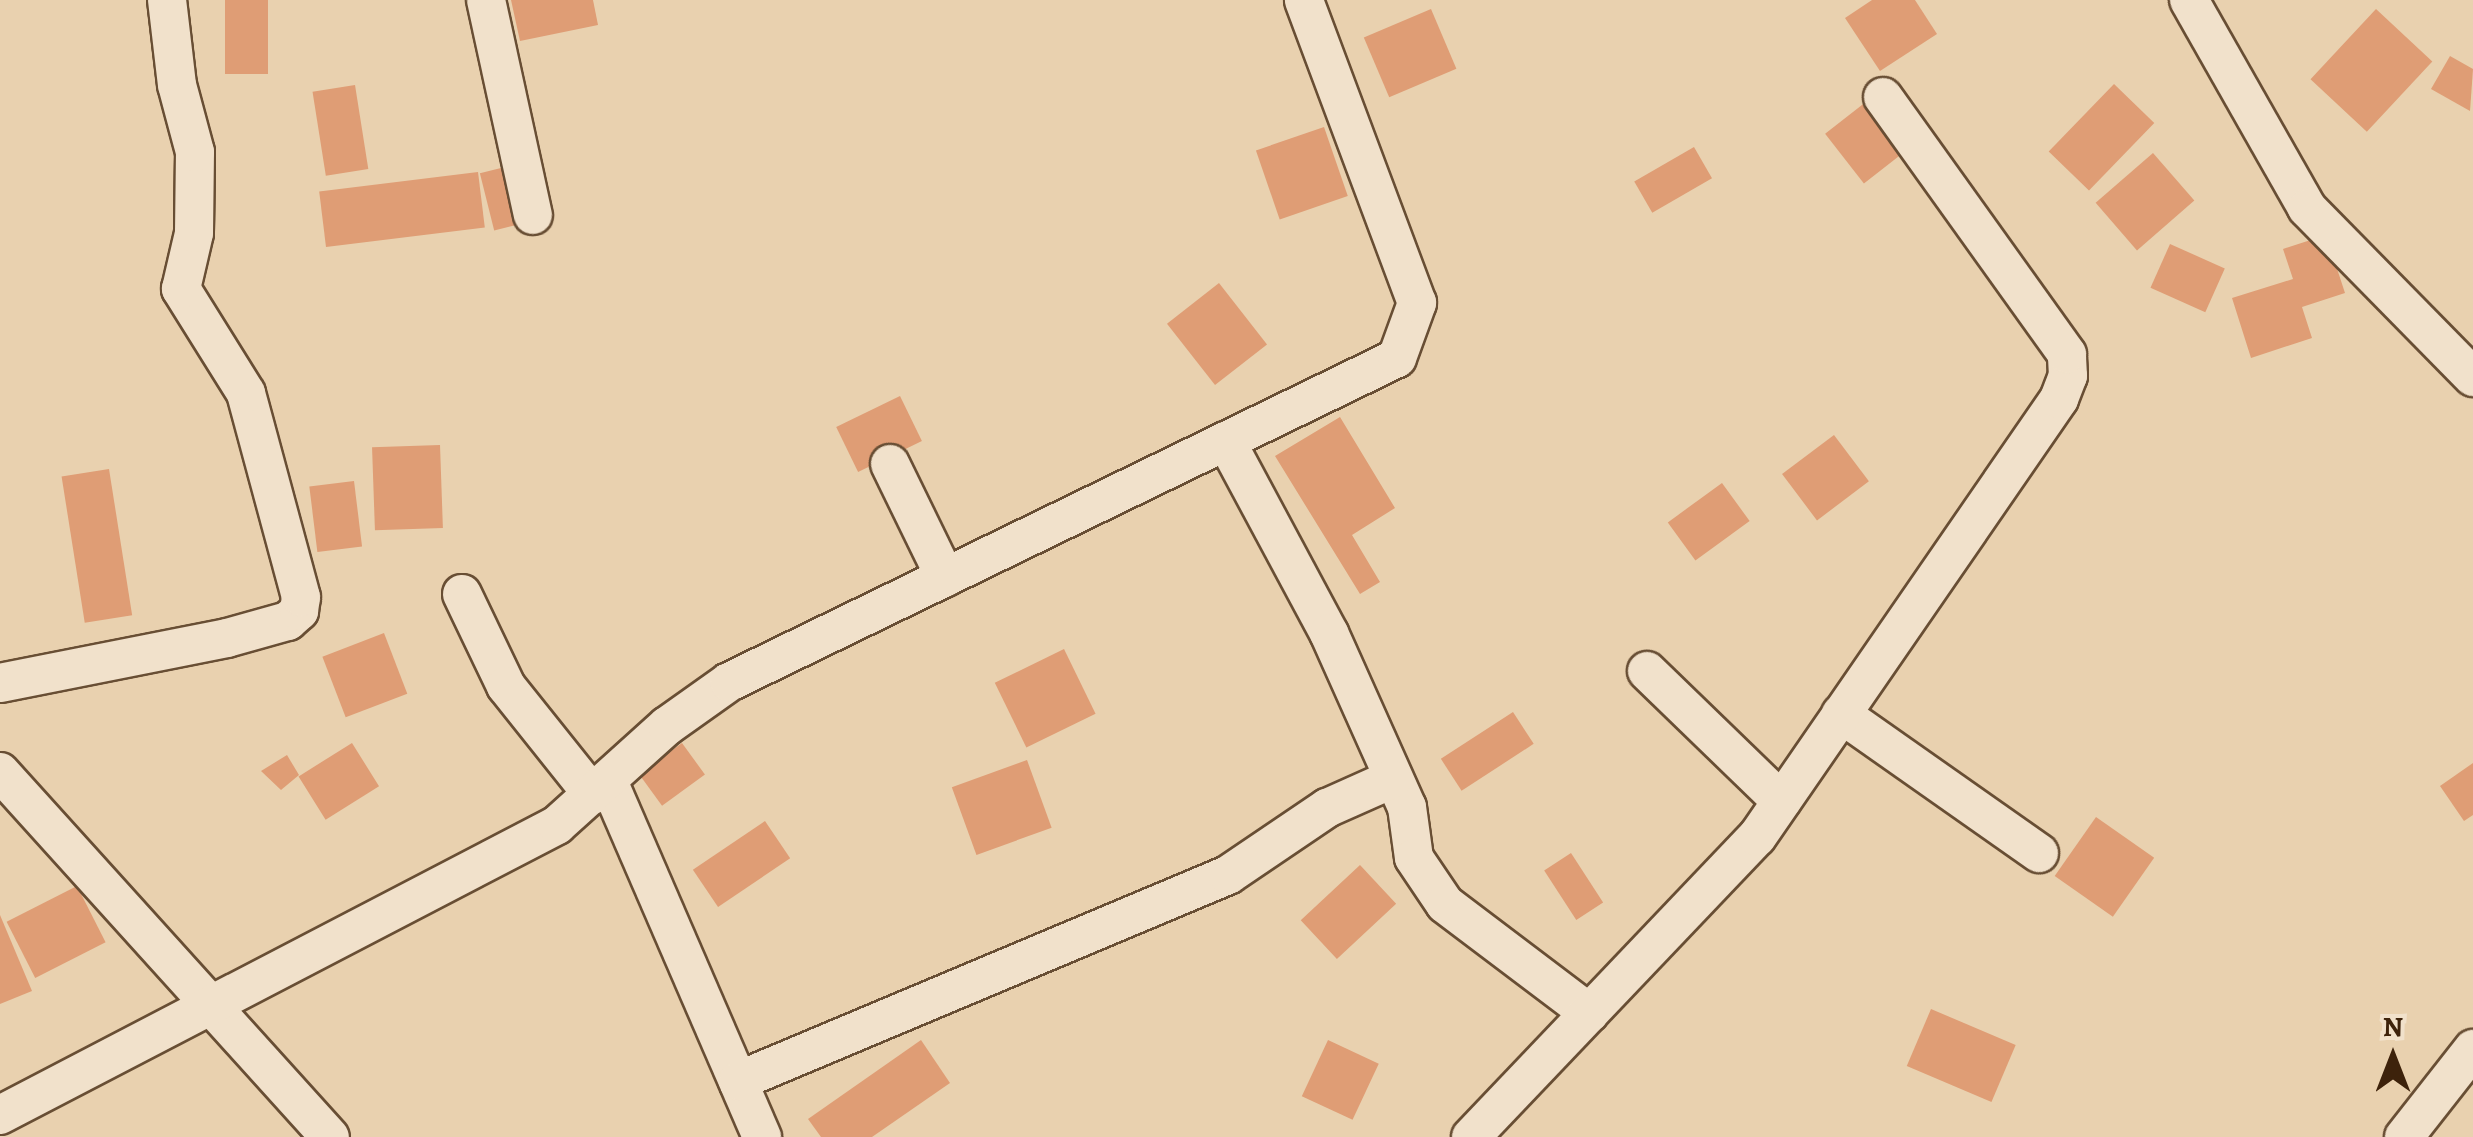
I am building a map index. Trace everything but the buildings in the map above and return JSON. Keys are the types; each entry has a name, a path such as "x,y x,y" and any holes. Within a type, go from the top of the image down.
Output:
{"street":[{"path":"0,683 227,638 288,621 299,611 301,597 246,393 181,290 194,233 195,152 177,85 167,0"},
{"path":"486,0 534,215"},
{"path":"0,1115 212,1000 510,852 601,788 729,682 1397,358 1418,304 1304,0"},
{"path":"2188,0 2306,208 2473,378"},
{"path":"1471,1137 1756,837 2059,400 2068,376 2067,354 1883,97"},
{"path":"1226,440 1330,633 1407,806 1414,858 1445,904 1589,1012"},
{"path":"890,464 945,577"},
{"path":"462,594 506,686 601,788 762,1137"},
{"path":"1647,670 1780,802"},
{"path":"1842,714 2038,853"},
{"path":"0,772 212,1000 330,1137"},
{"path":"738,1081 1228,875 1328,808 1392,779"},
{"path":"2404,1137 2473,1048"}]}
